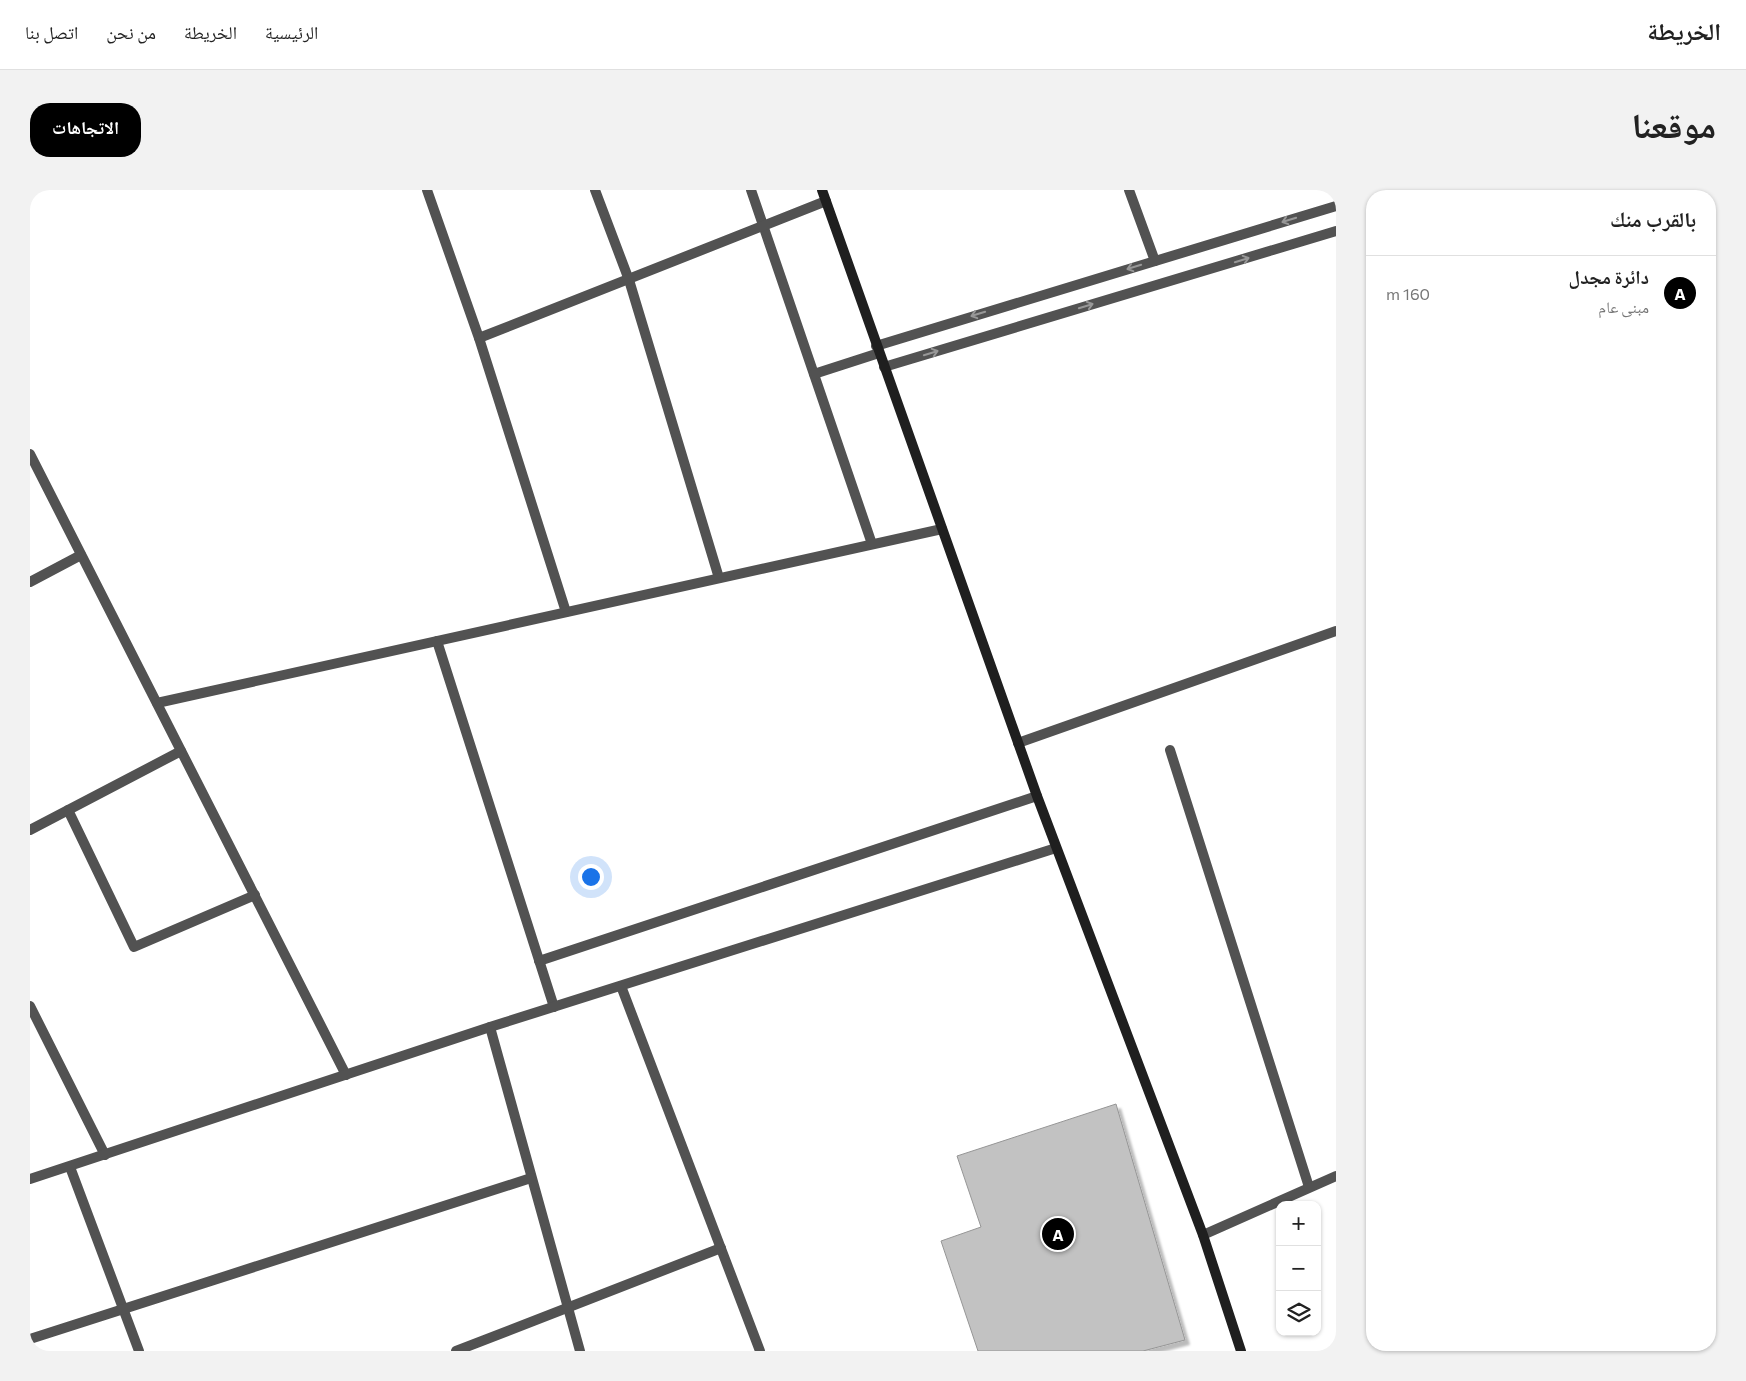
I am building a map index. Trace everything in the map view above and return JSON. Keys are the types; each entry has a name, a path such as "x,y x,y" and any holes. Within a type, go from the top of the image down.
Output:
{"main road":[{"path":"822,190 1037,796 1203,1235 1241,1351"}],"street":[{"path":"427,190 479,338 566,612"},
{"path":"595,190 629,280 720,578"},
{"path":"751,190 872,544"},
{"path":"1129,190 1155,260"},
{"path":"479,338 826,201"},
{"path":"814,374 878,349 1155,260 1336,206"},
{"path":"884,367 1336,231"},
{"path":"30,454 346,1075"},
{"path":"157,703 942,529"},
{"path":"30,582 81,555"},
{"path":"1018,743 1336,631"},
{"path":"436,641 554,1007"},
{"path":"1170,750 1309,1188"},
{"path":"30,830 181,751"},
{"path":"539,961 1037,796"},
{"path":"68,810 134,947 255,895"},
{"path":"30,1179 490,1027 1056,848"},
{"path":"621,986 760,1351"},
{"path":"30,1006 106,1155"},
{"path":"490,1027 580,1351"},
{"path":"70,1166 139,1351"},
{"path":"1203,1235 1336,1176"},
{"path":"30,1339 531,1178"},
{"path":"456,1351 721,1248"}],"building":[{"path":"1116,1104 1185,1340 1143,1351 978,1351 941,1241 981,1227 957,1156"}],"place":[{"name":"دائرة مجدل","path":"1058,1234"}]}
